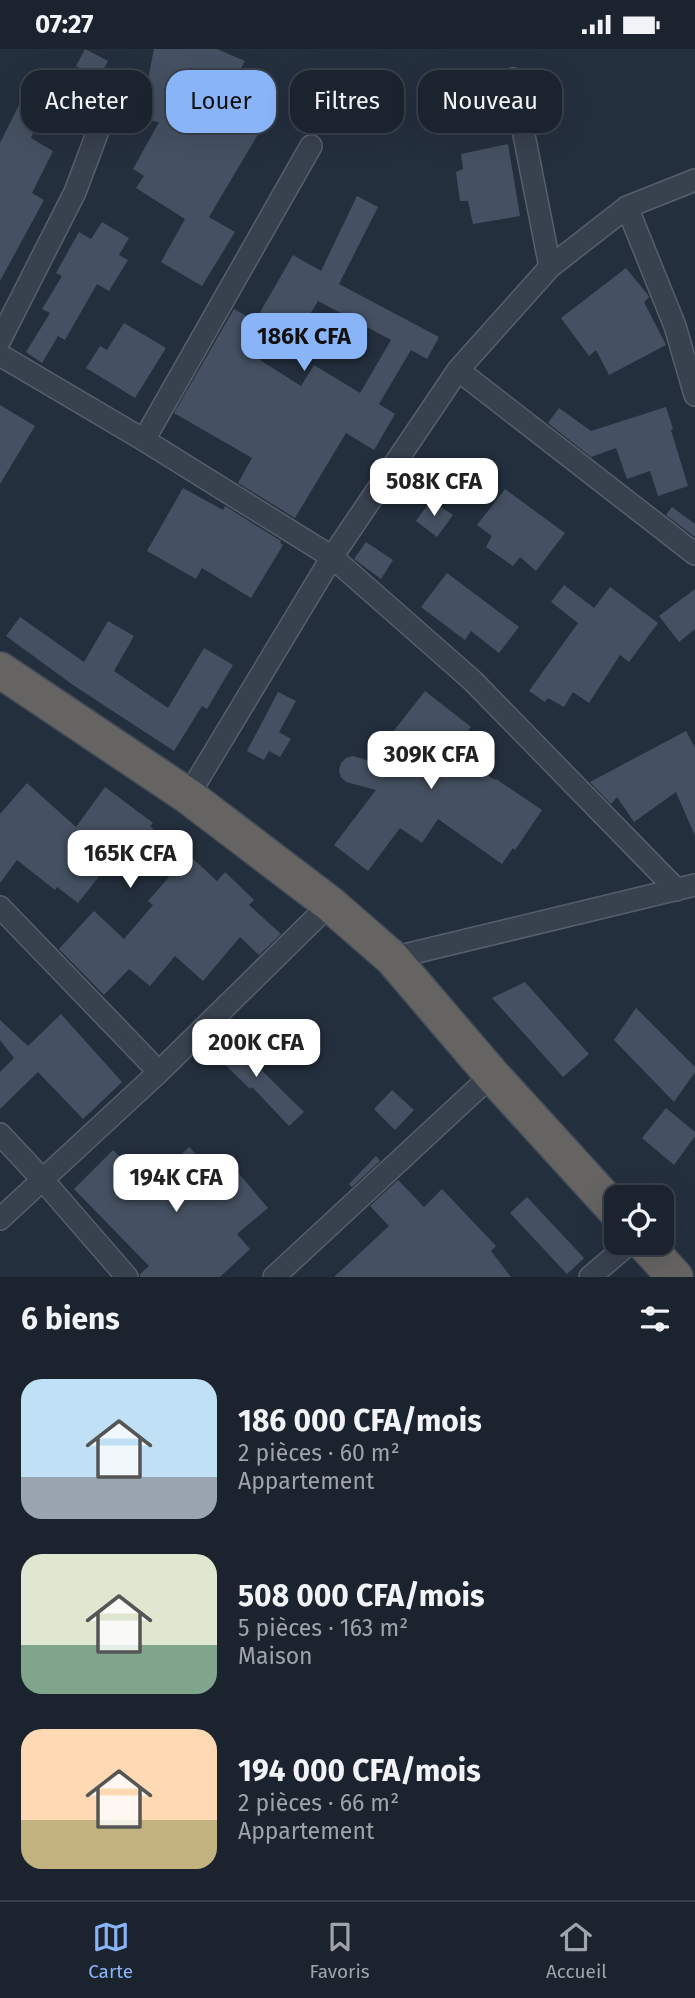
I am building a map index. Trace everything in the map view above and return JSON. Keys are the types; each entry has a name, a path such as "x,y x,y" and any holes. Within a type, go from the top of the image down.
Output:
{"highway":[{"path":"0,670 188,796 330,904 392,958 492,1075 604,1198"},
{"path":"655,1255 675,1277"}],"street":[{"path":"0,341 75,192 97,133"},
{"path":"524,133 550,267"},
{"path":"144,440 311,146"},
{"path":"188,796 332,557 458,370 550,267 627,207 695,180"},
{"path":"627,207 685,325 695,395"},
{"path":"0,355 144,440 332,557 473,681 688,889"},
{"path":"458,370 695,554"},
{"path":"392,958 688,889"},
{"path":"0,1219 159,1072 330,904"},
{"path":"0,907 159,1072"},
{"path":"274,1277 492,1075"},
{"path":"0,1134 127,1277"},
{"path":"590,1277 616,1255"}],"building":[{"path":"85,49 108,61 103,70 83,70 76,66"},
{"path":"154,49 217,49 245,61 240,70 166,70 166,133 259,133 209,217 235,232 202,286 161,262 185,219 136,188 144,176 133,169 159,122 152,121 152,70 150,70"},
{"path":"19,105 21,133 33,133 31,138 53,151 32,193 44,200 0,281 0,143"},
{"path":"508,144 520,216 473,224 468,201 460,201 456,172 463,169 461,154"},
{"path":"357,196 378,207 339,284 439,337 427,359 411,350 379,404 395,414 374,450 346,433 295,518 238,483 252,458 174,413 234,309 255,321 293,255 321,271","holes":["318,301 391,340 360,393 314,365 301,386 260,360 284,322 300,331"]},
{"path":"102,222 129,238 119,255 128,260 109,291 97,284 65,340 58,336 42,363 26,352 50,313 42,309 62,276 56,273 79,232 91,239"},
{"path":"626,268 648,295 644,302 666,345 609,375 596,350 589,356 561,318"},
{"path":"124,323 166,348 135,398 86,368 100,346 107,350"},
{"path":"0,405 35,426 0,484"},
{"path":"666,407 688,486 658,496 650,471 627,479 616,448 591,457 548,423 559,408 591,431"},
{"path":"183,488 223,510 225,506 281,541 283,545 251,598 202,568 196,579 147,551"},
{"path":"505,489 565,533 536,571 520,557 513,566 486,547 492,536 477,525"},
{"path":"431,500 453,515 437,537 416,521"},
{"path":"672,507 695,524 695,537 666,515"},
{"path":"366,542 393,560 381,579 354,559"},
{"path":"447,573 519,627 499,653 471,631 465,640 421,607"},
{"path":"564,585 594,608 610,587 658,623 629,662 620,655 589,703 573,692 564,707 548,698 545,702 529,691 578,623 551,602"},
{"path":"695,589 695,629 679,642 659,616"},
{"path":"20,617 84,662 108,621 134,636 114,671 168,708 204,648 233,665 207,709 202,706 174,751 73,685 6,636"},
{"path":"425,691 471,727 451,753 542,810 515,850 513,848 502,864 438,819 422,843 400,828 368,871 334,845 376,790 346,782 339,770 341,763 353,756 370,761"},
{"path":"278,692 296,701 279,732 291,739 280,757 269,751 264,760 247,751"},
{"path":"686,731 695,748 695,836 676,792 634,822 617,797 611,804 590,782"},
{"path":"27,783 76,827 105,787 153,823 150,826 217,881 225,872 254,900 249,905 281,934 259,955 240,937 203,981 175,956 150,986 129,969 104,995 59,949 94,911 124,939 153,905 148,901 169,877 166,874 168,872 129,847 110,872 105,869 78,903 57,887 55,890 17,860 0,883 0,814"},
{"path":"525,982 589,1054 563,1077 492,998"},
{"path":"636,1008 695,1067 695,1072 674,1102 614,1040"},
{"path":"61,1014 122,1082 83,1119 38,1072 0,1109 0,1072 14,1058 0,1040 0,1020 28,1046"},
{"path":"224,1033 304,1112 289,1126 252,1087 250,1089 209,1049"},
{"path":"392,1090 414,1110 395,1130 374,1109"},
{"path":"666,1108 695,1132 695,1136 674,1165 642,1138"},
{"path":"189,1147 217,1175 230,1163 268,1208 237,1234 250,1249 220,1277 140,1277 149,1266 74,1189 113,1150 149,1186"},
{"path":"376,1156 380,1161 352,1187 349,1184"},
{"path":"398,1180 424,1207 442,1189 496,1246 491,1251 511,1277 334,1277 389,1226 370,1206"},
{"path":"527,1197 584,1258 567,1274 510,1213"}]}
